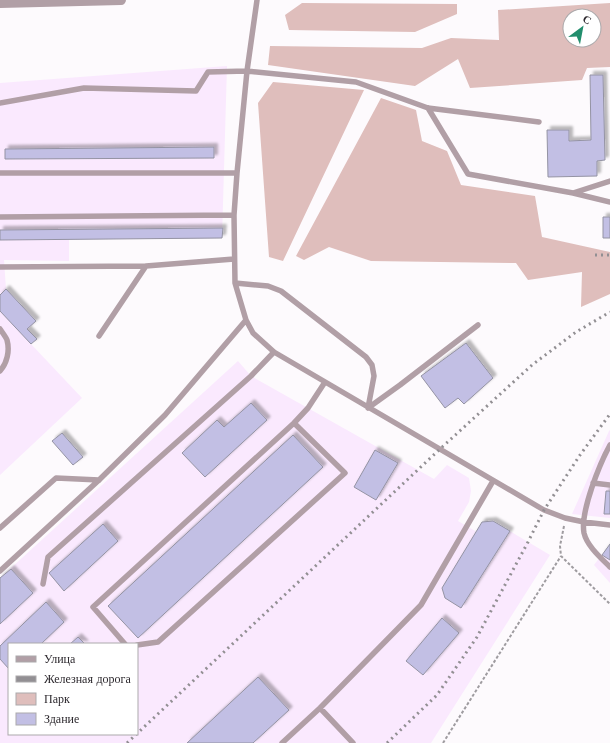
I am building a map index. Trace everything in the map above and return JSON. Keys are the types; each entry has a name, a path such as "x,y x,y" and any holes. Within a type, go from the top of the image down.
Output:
{"street":[{"path":"0,3 121,0"}],"lane":[{"path":"257,0 247,71 234,215 235,283 246,320 253,333 274,352 544,510 565,518 610,525"},
{"path":"0,103 84,88 196,91 208,72 247,71 356,82 428,108 539,122"},
{"path":"428,108 468,174 573,193 610,202"},
{"path":"0,173 237,173"},
{"path":"573,193 610,181"},
{"path":"0,217 234,215"},
{"path":"0,267 146,266 234,258"},
{"path":"99,336 146,266"},
{"path":"235,283 268,286 281,291 366,357 372,365 374,376 368,408"},
{"path":"1,568 99,480 165,414 246,320"},
{"path":"368,408 478,325"},
{"path":"0,329 7,340 8,356 4,367 0,371"},
{"path":"43,584 48,557 251,376 274,352"},
{"path":"124,643 93,608 294,423 308,408 325,382"},
{"path":"138,645 158,642 345,473 294,423"},
{"path":"610,446 593,483 584,522 584,534 589,544 610,567"},
{"path":"0,528 56,478 99,480"},
{"path":"282,743 320,708 421,606 494,481"},
{"path":"593,483 610,484"},
{"path":"320,708 352,743"}],"path":[{"path":"443,743 561,556 560,546 565,518"},
{"path":"561,556 610,604"}],"shaded area":[{"path":"227,66 222,238 69,239 69,261 4,260 6,289 36,321 28,329 37,339 31,344 82,398 0,475 0,83"},
{"path":"238,361 251,376 434,479 447,465 469,478 471,491 469,502 458,521 477,532 482,522 493,521 550,555 431,743 0,743 0,578"},
{"path":"610,430 610,518 572,514 609,431"},
{"path":"610,544 610,583 594,565"}],"green space":[{"path":"302,3 457,4 457,14 415,32 289,30 285,15"},
{"path":"610,3 610,67 587,68 582,80 470,88 458,59 415,86 268,65 270,46 422,48 451,38 499,40 498,10"},
{"path":"273,82 364,90 283,261 269,257 258,103"},
{"path":"381,98 416,110 422,141 447,151 461,185 535,196 542,237 610,252 610,294 581,307 582,272 528,280 516,263 371,261 329,247 304,260 296,256"}],"building":[{"path":"590,75 603,75 605,160 597,161 597,176 548,177 547,130 569,130 569,141 591,140"},
{"path":"214,147 214,158 5,159 5,149"},
{"path":"603,217 610,217 610,238 603,238"},
{"path":"223,228 222,238 0,240 0,230"},
{"path":"6,289 36,321 27,329 37,339 31,344 0,311 0,295"},
{"path":"466,343 493,378 464,404 458,398 445,408 421,376"},
{"path":"251,403 267,420 205,477 182,453 217,420 224,427"},
{"path":"62,433 83,457 73,465 52,441"},
{"path":"293,435 323,467 138,638 108,606"},
{"path":"375,450 398,463 376,500 354,487"},
{"path":"606,491 610,491 610,514 604,514"},
{"path":"493,521 510,531 461,608 445,598 442,588 482,522"},
{"path":"103,524 118,541 64,591 49,573"},
{"path":"610,544 610,560 602,555"},
{"path":"11,569 33,593 0,624 0,578"},
{"path":"46,602 64,622 42,643 8,643 8,668 0,659 0,646"},
{"path":"442,618 459,633 423,675 406,661"},
{"path":"78,637 84,643 71,643"},
{"path":"258,677 289,710 253,743 187,743"}],"railway":[{"path":"595,255 610,255"},
{"path":"138,733 440,449 532,365 576,332 610,312"},
{"path":"387,743 437,695 477,637 544,510 580,455 610,414"},
{"path":"127,743 136,735"}]}
